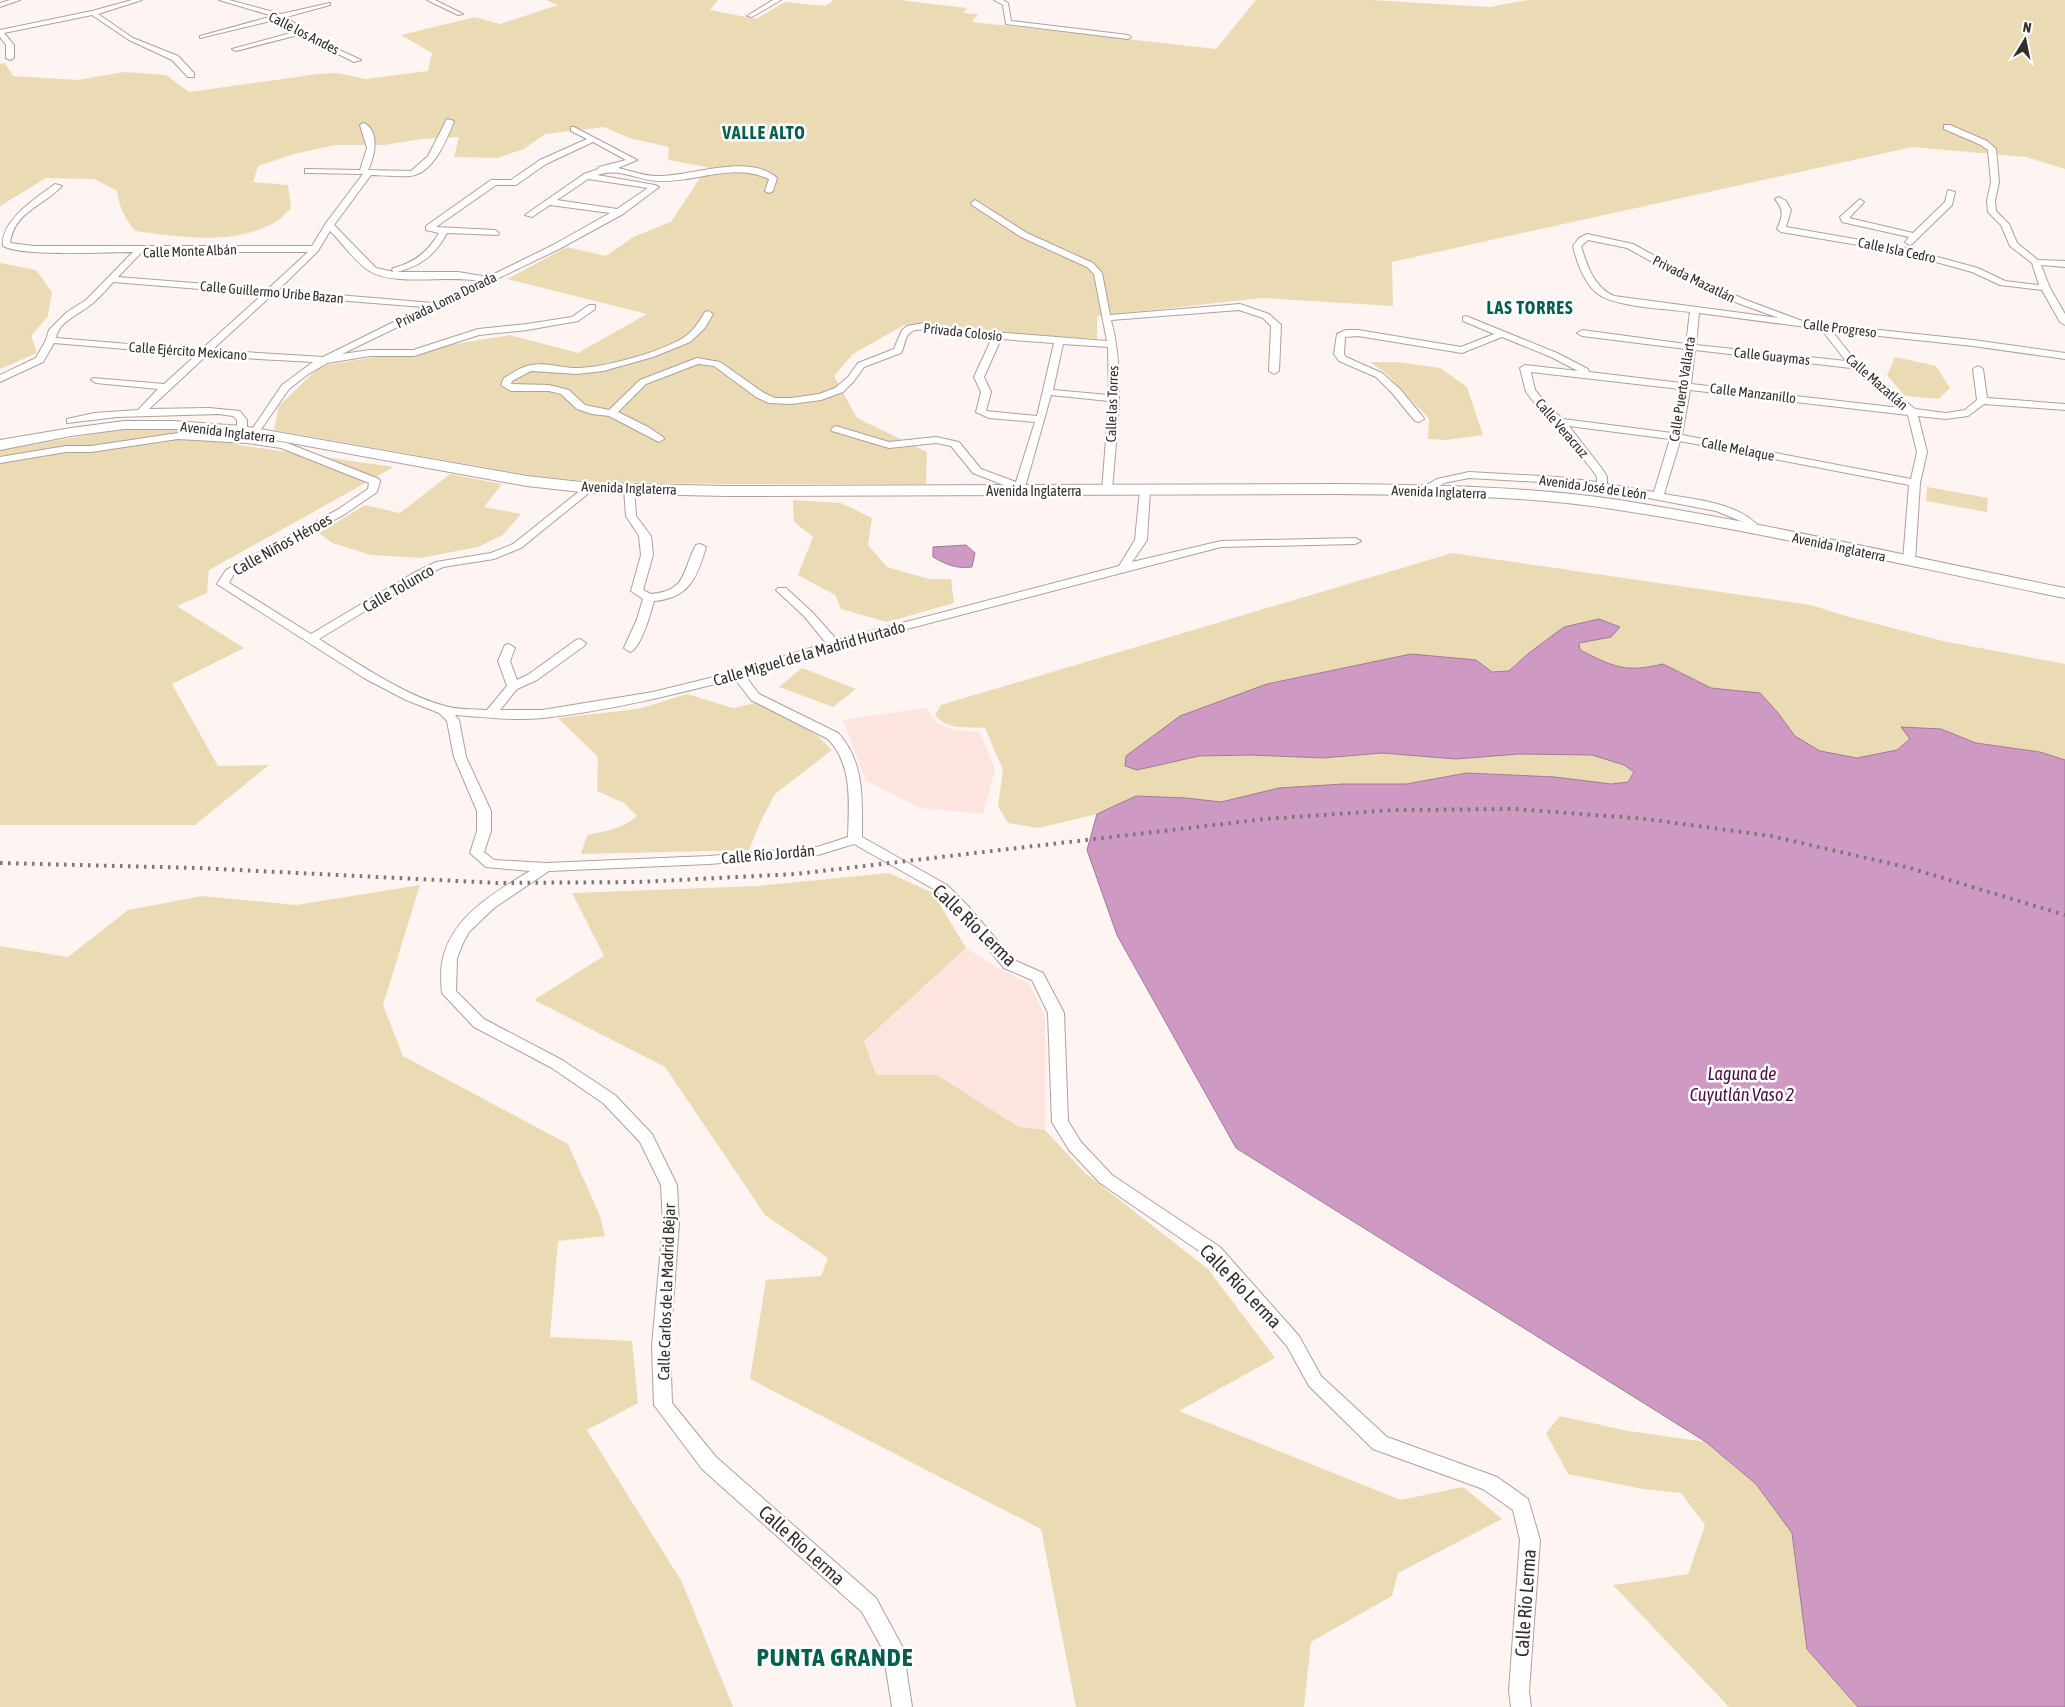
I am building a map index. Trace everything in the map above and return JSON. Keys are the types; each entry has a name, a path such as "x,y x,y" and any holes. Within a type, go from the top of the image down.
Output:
{"main road":[{"name":"Avenida Inglaterra","path":"0,445 71,432 124,425 173,425 249,435 527,481 590,488 726,492 1020,489 1107,491 1336,489 1425,490 1542,496 1618,505 1756,530 2065,593"}],"street":[{"path":"0,5 17,0"},
{"path":"10,58 10,45 0,32 93,13 139,0"},
{"name":"Calle los Andes","path":"222,0 278,16 318,42 357,60"},
{"path":"430,0 460,14"},
{"path":"750,16 778,0"},
{"path":"997,0 1006,4 1008,23 1128,37"},
{"path":"202,37 328,4"},
{"path":"93,13 131,39 151,46 175,58 191,74"},
{"path":"236,49 303,32"},
{"path":"308,171 413,173 421,169 446,134 450,121"},
{"path":"141,413 315,249 329,225 366,172 372,147 364,125"},
{"path":"1947,127 1984,143 1992,149 1995,182 1991,201 1992,212 2005,224 2014,244 2036,262 2045,288 2065,322"},
{"path":"529,215 587,176 602,169 633,160 591,140 574,129"},
{"path":"495,233 464,230 444,231 428,228 494,182 513,183 543,162 591,140"},
{"path":"602,169 631,172 658,179 728,171 759,172 773,178 769,192"},
{"name":"Privada Loma Dorada","path":"249,435 271,404 292,381 325,360 556,247 620,212 655,187 587,176"},
{"path":"58,186 13,220 6,234 6,244 12,247 34,249 140,250"},
{"path":"1901,250 1949,203 1951,192"},
{"name":"Calle Isla Cedro","path":"1779,199 1786,204 1788,215 1781,229 1901,250 1975,270 2003,283 2045,288"},
{"path":"548,202 580,204 620,212"},
{"path":"1860,202 1844,217 1844,220 1861,226 1915,236"},
{"name":"Calle las Torres","path":"974,203 1024,235 1090,265 1098,273 1113,344 1114,398 1107,491"},
{"path":"329,225 344,238 370,268 378,272 405,275 466,276 488,280"},
{"path":"378,272 410,267 425,258 436,246 444,231"},
{"name":"Privada Mazatlán","path":"1614,299 1599,291 1579,256 1577,246 1582,240 1587,238 1630,246 1667,268 1743,302 1801,323"},
{"name":"Calle Monte Albán","path":"0,379 40,360 51,340 52,332 70,314 89,302 140,250 315,249"},
{"path":"2036,262 2065,264"},
{"name":"Calle Guillermo Uribe Bazan","path":"111,279 432,306"},
{"name":"Calle Progreso","path":"1614,299 2065,356"},
{"path":"325,360 370,353 414,353 478,332 527,327 575,319 592,307"},
{"path":"1106,318 1240,307 1266,316 1276,325 1274,371"},
{"name":"Calle Puerto Vallarta","path":"1658,496 1676,437 1686,385 1695,310"},
{"path":"659,439 644,429 611,413 581,408 565,392 549,388 511,388 506,385 507,380 529,368 540,367 577,371 603,368 650,355 686,340 701,328 708,314"},
{"name":"Calle Manzanillo","path":"1466,319 1554,355 1595,376"},
{"name":"Privada Colosio","path":"611,413 643,382 697,361 718,364 760,396 773,400 792,401 821,397 839,390 851,379 861,365 898,351 904,332 910,328 926,326 998,336 1113,344"},
{"name":"Calle Mazatlán","path":"1824,327 1854,364 1912,412 1922,452 1915,484 1909,561"},
{"path":"1419,419 1396,390 1379,375 1342,359 1340,354 1340,336 1346,333 1358,333 1462,350 1502,334"},
{"name":"Calle Guaymas","path":"1582,333 1690,347 1854,364"},
{"path":"998,336 979,377 982,387 986,392 980,412 989,416 1041,419"},
{"name":"Calle Ejército Mexicano","path":"51,340 206,353 325,360"},
{"path":"836,429 889,445 936,440 955,444 977,471 1020,489 1041,419 1059,341"},
{"name":"Calle Manzanillo","path":"1525,368 1946,416 1968,413 1982,401"},
{"name":"Calle Veracruz","path":"1525,368 1530,390 1545,409 1560,422 1598,470 1602,477 1602,486"},
{"path":"1978,368 1982,401 2065,407"},
{"path":"96,380 168,387"},
{"path":"1047,392 1114,398"},
{"path":"0,460 66,449 91,449 178,436 249,435 236,412 218,410 92,416 71,421"},
{"name":"Calle Melaque","path":"1560,422 1676,437 1915,484"},
{"name":"Calle Niños Héroes","path":"249,435 283,445 375,481 373,490 341,512 230,572 225,577 223,584 368,675 410,697"},
{"name":"Avenida José de León","path":"1425,490 1441,481 1469,475 1558,480 1602,486 1720,508 1747,520 1756,530"},
{"name":"Calle Tolunco","path":"311,639 414,577 440,564 494,556 517,546 590,488"},
{"path":"629,490 631,516 645,536 647,555 637,591 650,598 661,598 679,590 690,579 700,547"},
{"path":"1123,568 1140,540 1145,490"},
{"name":"Calle Miguel de la Madrid Hurtado","path":"410,697 444,710 490,714 542,714 653,696 738,675 834,644 1221,544 1355,541"},
{"path":"782,590 808,614 834,644"},
{"path":"630,648 650,598"},
{"path":"490,714 514,686 533,677 580,643"},
{"path":"509,648 504,661 514,686"},
{"path":"738,675 755,697 833,736 843,744 856,789 854,839"},
{"path":"444,710 453,720 460,757 484,811 484,831 477,853 491,864 546,867"},
{"name":"Calle Río Jordán","path":"546,867 709,860 818,851 854,839"},
{"name":"Calle Río Lerma","path":"854,839 942,888 962,908 1008,964 1038,977 1056,1013 1060,1122 1075,1146 1106,1179 1214,1252 1293,1341 1315,1380 1380,1443 1490,1482 1521,1505 1530,1540 1519,1690 1521,1707"},
{"name":"Calle Carlos de la Madrid Béjar","path":"546,867 486,905 458,936 450,958 449,993 479,1023 556,1064 609,1099 646,1138 669,1186 671,1224 662,1346 663,1405"},
{"name":"Calle Río Lerma","path":"663,1405 709,1463 869,1605 893,1648 902,1707"}],"shaded area":[{"path":"546,0 718,0 710,10 756,19 785,2 825,6 834,0 899,0 967,8 963,13 978,14 972,22 1216,49 1256,0 1371,0 1489,7 1528,0 2065,0 2065,169 2026,157 1912,147 1392,262 1393,306 1262,298 1097,316 1097,339 987,332 931,323 904,325 853,354 834,376 857,418 927,452 926,484 599,482 534,476 274,430 279,406 320,366 510,335 578,353 647,314 507,279 567,247 606,256 635,236 671,222 707,167 668,160 669,147 629,138 604,127 545,134 524,149 497,158 454,157 459,137 422,139 384,145 335,145 294,154 258,166 253,182 288,185 291,208 279,220 261,229 226,237 189,237 135,231 123,212 117,191 94,179 46,178 0,206 0,64 5,63 13,76 78,80 124,72 166,75 189,92 318,74 337,73 366,79 428,71 432,53 401,35 475,17 500,24 558,5"},
{"path":"0,263 36,270 52,292 48,316 31,336 37,353 0,369"},
{"path":"1895,357 1936,366 1950,388 1939,399 1905,396 1887,375"},
{"path":"1370,362 1398,362 1440,368 1467,387 1483,435 1447,440 1428,439 1429,419 1388,375"},
{"path":"118,430 173,430 230,434 239,445 394,467 209,570 207,593 177,606 244,648 172,684 218,766 269,765 195,825 0,825 0,450"},
{"path":"450,474 502,484 484,507 521,514 503,535 478,547 420,558 371,555 332,543 319,533 365,505 400,513"},
{"path":"1927,487 1988,498 1987,512 1926,501"},
{"path":"793,500 841,503 872,518 868,545 887,567 929,579 951,579 954,603 887,622 841,609 835,595 798,575 813,537 794,522"},
{"path":"1452,553 1811,605 1943,641 2065,664 2065,760 2040,752 1976,743 1941,729 1902,727 1910,739 1897,750 1857,758 1820,751 1795,736 1760,693 1711,688 1663,664 1639,668 1620,667 1602,661 1580,650 1579,643 1611,637 1620,627 1529,653 1509,671 1492,672 1476,660 1137,770 1199,756 1251,755 1323,758 1382,753 1456,759 1519,754 1592,755 1624,765 1634,772 1628,782 1611,784 1555,777 1467,773 1406,784 1343,784 1279,788 1221,802 1186,798 1136,796 1097,814 1038,828 1008,823 998,806 1003,770 985,728 951,725 940,720 935,715 941,705"},
{"path":"802,668 856,689 833,707 779,687"},
{"path":"687,694 733,708 755,703 804,725 832,750 775,794 749,850 581,854 587,835 620,827 637,816 624,803 597,791 598,757 558,718 638,709"},
{"path":"927,708 935,722 953,730 980,732 995,770 983,814 921,808 866,781 843,720"},
{"path":"889,873 933,893 966,948 864,1041 876,1075 937,1075 1019,1127 1045,1130 1085,1173 1208,1269 1275,1358 1179,1411 1401,1500 1463,1487 1502,1519 1398,1573 1392,1596 1311,1642 1304,1707 1076,1707 1041,1529 750,1379 766,1280 821,1276 828,1258 765,1215 665,1067 534,1000 604,956 572,893 758,886"},
{"path":"420,885 383,1005 403,1056 568,1144 600,1216 605,1236 558,1241 550,1337 632,1341 638,1403 587,1430 682,1582 733,1707 0,1707 0,946 68,957 128,910 202,896 296,905"},
{"path":"966,948 998,968 1029,983 1045,1016 1045,1130 1019,1127 937,1075 876,1075 864,1041"},
{"path":"1560,1416 1628,1431 1706,1442 1756,1484 1792,1533 1807,1649 1858,1707 1729,1707 1613,1585 1688,1574 1705,1525 1681,1493 1643,1489 1568,1474 1546,1433"}],"water":[{"path":"966,545 975,553 972,567 952,566 933,557 933,547"},
{"name":"Laguna de Cuyutlán Vaso 2","path":"1599,619 1620,627 1611,637 1579,643 1580,650 1602,661 1620,667 1639,668 1663,664 1711,688 1760,693 1795,736 1820,751 1857,758 1897,750 1910,739 1901,727 1941,729 1976,743 2040,752 2065,760 2065,1707 1858,1707 1807,1649 1792,1533 1756,1484 1706,1442 1236,1148 1117,935 1087,850 1097,814 1136,796 1186,798 1221,802 1279,788 1343,784 1406,784 1467,773 1555,777 1611,784 1628,782 1634,772 1624,765 1592,755 1519,754 1456,759 1382,753 1323,758 1251,755 1199,756 1137,770 1125,766 1126,756 1180,716 1267,684 1411,654 1476,660 1492,672 1509,671 1529,653 1564,627"}],"railway":[{"path":"0,863 198,868 498,883 639,882 796,874 1265,819 1394,810 1515,809 1647,819 1771,836 1910,868 2065,915"}],"district":[{"name":"VALLE ALTO","path":"764,132"},
{"name":"LAS TORRES","path":"1530,307"},
{"name":"PUNTA GRANDE","path":"835,1657"}]}
